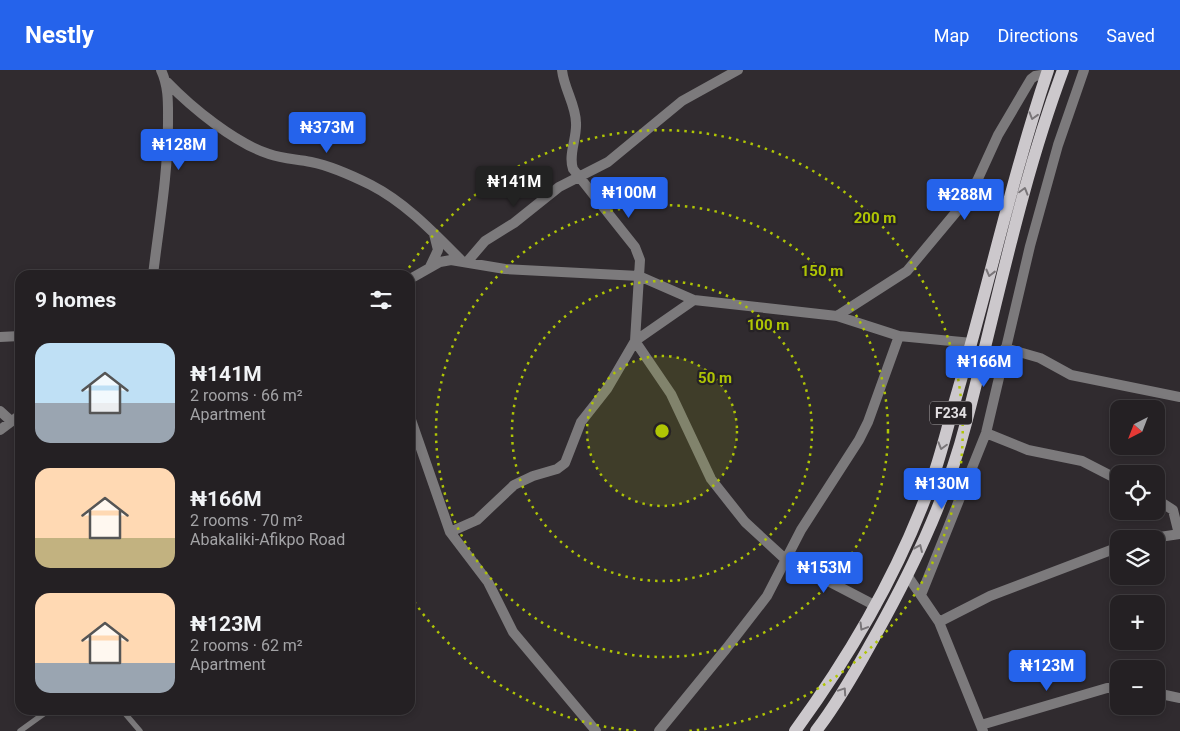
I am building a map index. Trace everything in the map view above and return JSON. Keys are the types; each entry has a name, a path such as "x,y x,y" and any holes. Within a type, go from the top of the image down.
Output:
{"main road":[{"name":"F234","path":"816,731 852,676 896,600 938,505 966,425 1024,190 1063,70"},
{"name":"F234","path":"795,731 832,679 876,606 929,490 972,343 1014,176 1048,72"}],"street":[{"path":"154,270 166,177 167,82 162,70"},
{"path":"562,70 566,92 576,120 570,162 579,177 635,247 640,260 636,341 670,394 711,479 745,522 784,558 876,606"},
{"path":"464,261 485,241 514,223 559,187 620,153 697,91 729,77 738,70"},
{"path":"921,596 986,434 1005,348 1058,145 1084,70"},
{"path":"837,316 907,271 971,192 998,135 1031,79 1048,72"},
{"path":"167,82 200,113 256,150 279,157 311,162 369,184 399,203 464,261"},
{"path":"429,268 438,250 434,233"},
{"path":"415,276 440,262 464,261 505,269 638,276 694,300 837,316 899,336 972,343"},
{"path":"450,532 477,520 514,485 533,476 557,469 565,463 581,422 607,389 636,341 694,300"},
{"path":"0,337 15,336"},
{"path":"659,731 756,612 775,582 784,558 859,440 899,336"},
{"path":"1005,348 1040,358 1071,374 1180,397"},
{"path":"0,411 11,421"},
{"path":"0,430 15,418"},
{"path":"415,431 450,532 488,582 513,632 554,678 596,731"},
{"path":"986,434 1028,450 1082,460 1110,475"},
{"path":"1165,505 1173,510 1180,534 1165,536"},
{"path":"939,622 990,596 1110,550"},
{"path":"907,575 939,622 982,728 1110,688"},
{"path":"1165,695 1180,698"}],"lane":[{"path":"20,731 42,715"},
{"path":"126,715 140,731"}]}
